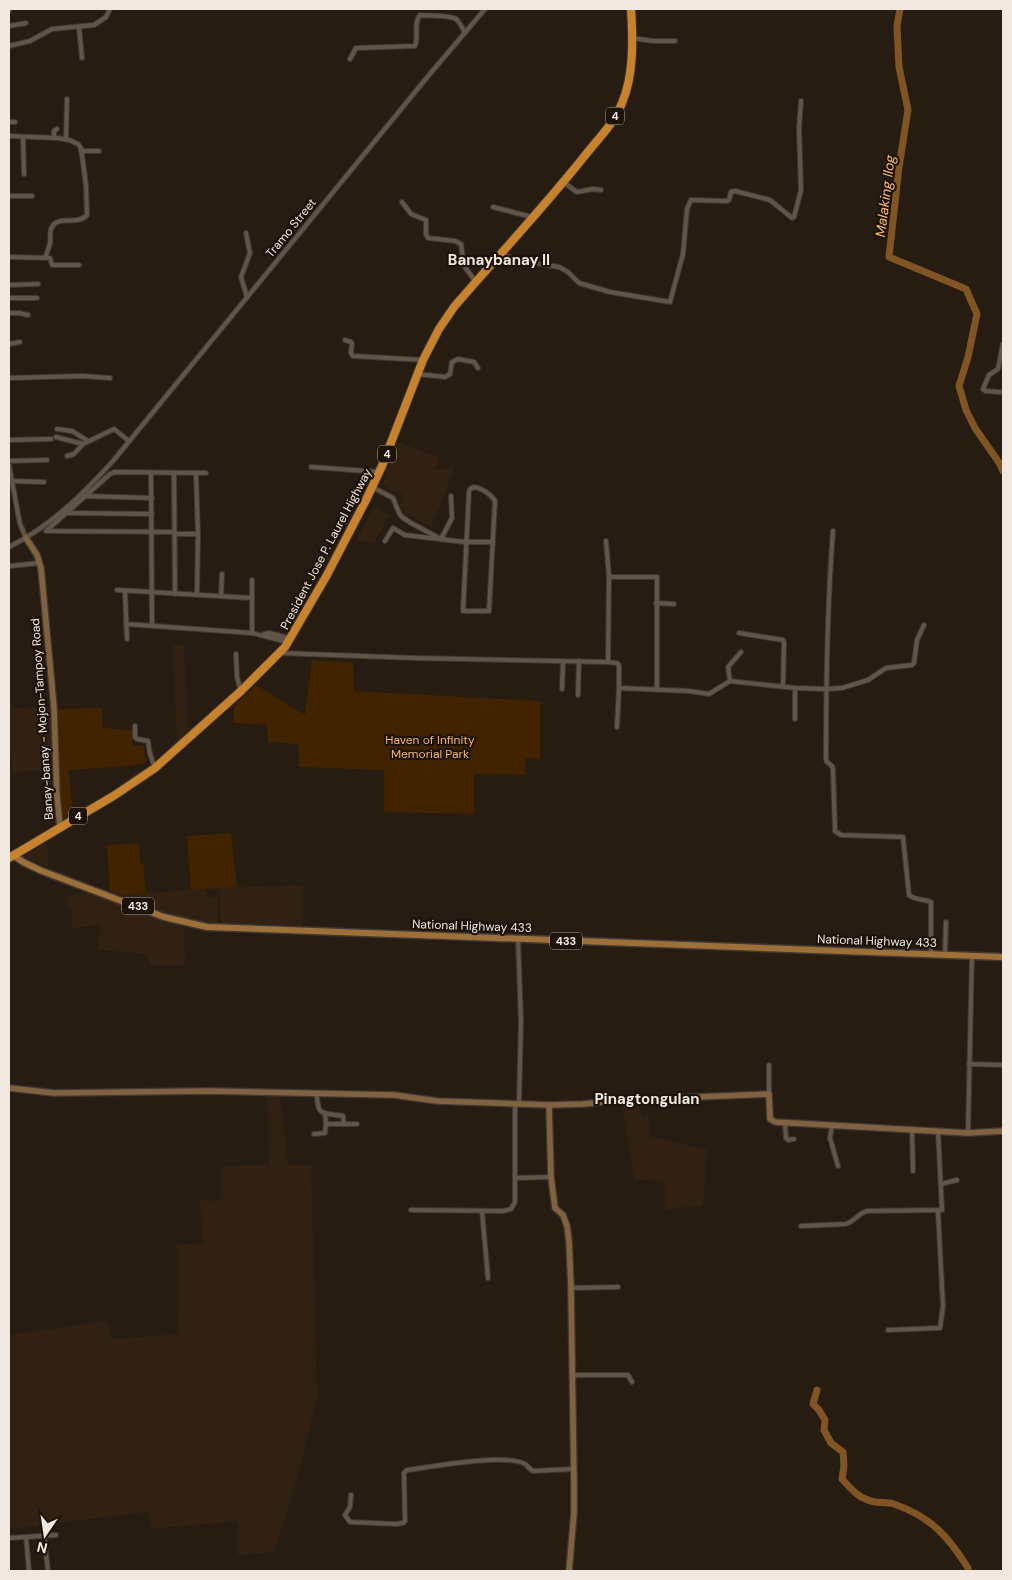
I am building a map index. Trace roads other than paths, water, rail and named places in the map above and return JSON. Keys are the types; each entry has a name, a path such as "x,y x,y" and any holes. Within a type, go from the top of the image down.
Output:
{"highway":[{"name":"President Jose P. Laurel Highway","path":"11,856 155,768 241,691 280,653 327,575 380,472 417,374 439,329 454,307 564,182 614,119 622,105 629,81 632,38 631,9"}],"main road":[{"name":"National Highway 433","path":"11,856 42,871 164,917 207,927 1003,957"}],"street":[{"path":"9,46 30,41 52,29 88,26 98,23 106,17 110,9"},
{"name":"Tramo Street","path":"9,547 26,538 82,495 113,461 485,9"},
{"path":"350,59 356,48 415,46 417,42 417,19 420,15 456,19 465,32"},
{"path":"9,26 26,23"},
{"path":"79,27 82,58"},
{"path":"632,38 653,41 675,41"},
{"path":"66,139 67,99"},
{"path":"500,254 522,261 559,266 582,284 610,292 670,302 683,254 687,209 691,200 726,201 729,200 731,192 735,191 770,200 794,218 801,190 799,128 801,101"},
{"path":"9,122 15,122"},
{"path":"54,138 54,131 57,129"},
{"path":"9,136 66,139 78,144 81,151 86,185 87,214 79,220 58,221 53,224 50,246 45,258"},
{"path":"23,137 24,174"},
{"path":"81,151 99,151"},
{"path":"564,182 577,192 593,189 601,190"},
{"path":"9,196 32,196"},
{"path":"402,202 407,211 426,220 426,234 428,238 455,241 461,244 464,266 476,282"},
{"path":"493,207 532,217"},
{"path":"246,233 250,253 241,277 247,297"},
{"path":"9,257 51,258 52,265 79,265"},
{"path":"9,285 38,284"},
{"path":"9,298 37,298"},
{"path":"9,313 28,315"},
{"path":"345,340 352,344 351,352 353,356 423,360"},
{"path":"9,344 20,342"},
{"path":"1000,392 983,389 989,375 998,369 1003,344"},
{"path":"417,374 445,377 450,374 452,362 458,359 474,362 478,368"},
{"path":"9,378 83,376 110,378"},
{"path":"57,430 72,431 88,441"},
{"path":"67,456 74,454 88,441 114,430 129,441"},
{"path":"56,437 83,444"},
{"path":"9,440 50,439"},
{"path":"9,461 47,460"},
{"name":"Banay-banay - Mojon-Tampoy Road","path":"9,465 20,524 40,563 54,708 60,827"},
{"path":"311,467 380,472"},
{"path":"198,534 46,531 107,476 114,472 206,473"},
{"path":"151,473 152,626"},
{"path":"174,473 175,594"},
{"path":"196,474 198,534 197,595"},
{"path":"12,482 44,482"},
{"path":"372,487 393,498 399,513 406,520 441,539"},
{"path":"474,487 479,488 494,499 493,542 490,611 464,611 468,492 474,487"},
{"path":"84,496 152,498"},
{"path":"441,539 452,518 451,496"},
{"path":"67,512 152,514"},
{"path":"385,541 393,528 402,534 466,542 493,542"},
{"path":"833,531 828,598 826,759 833,769 834,831 841,834 903,837 909,894 911,897 931,902 931,954"},
{"path":"606,542 609,577 608,662"},
{"path":"10,566 40,563"},
{"path":"221,596 222,574"},
{"path":"609,577 656,577 657,690"},
{"path":"252,580 252,633"},
{"path":"117,590 251,598"},
{"path":"125,591 127,639"},
{"path":"656,603 674,604"},
{"path":"126,624 252,633 289,640"},
{"path":"618,688 689,691 709,694 730,681 795,688 842,688 868,680 886,668 912,665 914,663 917,640 924,626"},
{"path":"739,633 783,640 783,686"},
{"path":"730,681 728,667 740,652"},
{"path":"280,653 617,663 619,665 616,727"},
{"path":"236,654 237,677 241,691"},
{"path":"562,689 563,661"},
{"path":"578,695 579,661"},
{"path":"795,688 795,719"},
{"path":"135,726 135,737 148,741 155,768"},
{"path":"945,955 946,922"},
{"path":"411,1210 503,1211 511,1209 515,1202 521,1015 518,939"},
{"path":"968,1133 972,955"},
{"path":"969,1064 1003,1065"},
{"path":"769,1065 770,1119 775,1122 968,1133 1003,1131"},
{"path":"9,1088 54,1093 208,1091 394,1095 437,1101 548,1105 769,1094"},
{"path":"317,1093 317,1106 320,1110 325,1114 343,1116 344,1124"},
{"path":"548,1105 555,1208 563,1215 567,1226 571,1288 574,1513 569,1571"},
{"path":"314,1134 325,1133 325,1114"},
{"path":"784,1123 786,1138 788,1140 794,1139"},
{"path":"326,1124 358,1124"},
{"path":"832,1125 831,1141 838,1166"},
{"path":"912,1130 913,1171"},
{"path":"801,1226 851,1223 858,1215 867,1211 938,1211 943,1209 938,1131"},
{"path":"515,1178 552,1177"},
{"path":"941,1184 956,1180"},
{"path":"482,1211 488,1278"},
{"path":"888,1330 940,1328 943,1298 938,1211"},
{"path":"571,1288 618,1287"},
{"path":"573,1375 628,1375 632,1382"},
{"path":"351,1496 350,1507 345,1515 350,1522 396,1524 405,1521 404,1473 406,1470 484,1460 520,1462 533,1472 574,1470"},
{"path":"9,1538 56,1535"},
{"path":"44,1536 48,1571"},
{"path":"26,1537 29,1571"}],"waterway":[{"name":"Malaking Ilog","path":"900,9 897,26 899,67 908,110 899,167 889,257 966,289 977,314 968,357 959,386 966,410 975,428 1003,471"},
{"path":"817,1390 813,1404 825,1420 824,1430 831,1443 843,1452 844,1466 842,1479 856,1494 864,1499 894,1504 907,1509 928,1522 946,1537 968,1568 968,1571"}],"district":[{"name":"Banaybanay II","path":"499,260"},
{"name":"Pinagtongulan","path":"647,1099"}],"park label":[{"name":"Haven of Infinity Memorial Park","path":"430,747"}]}
